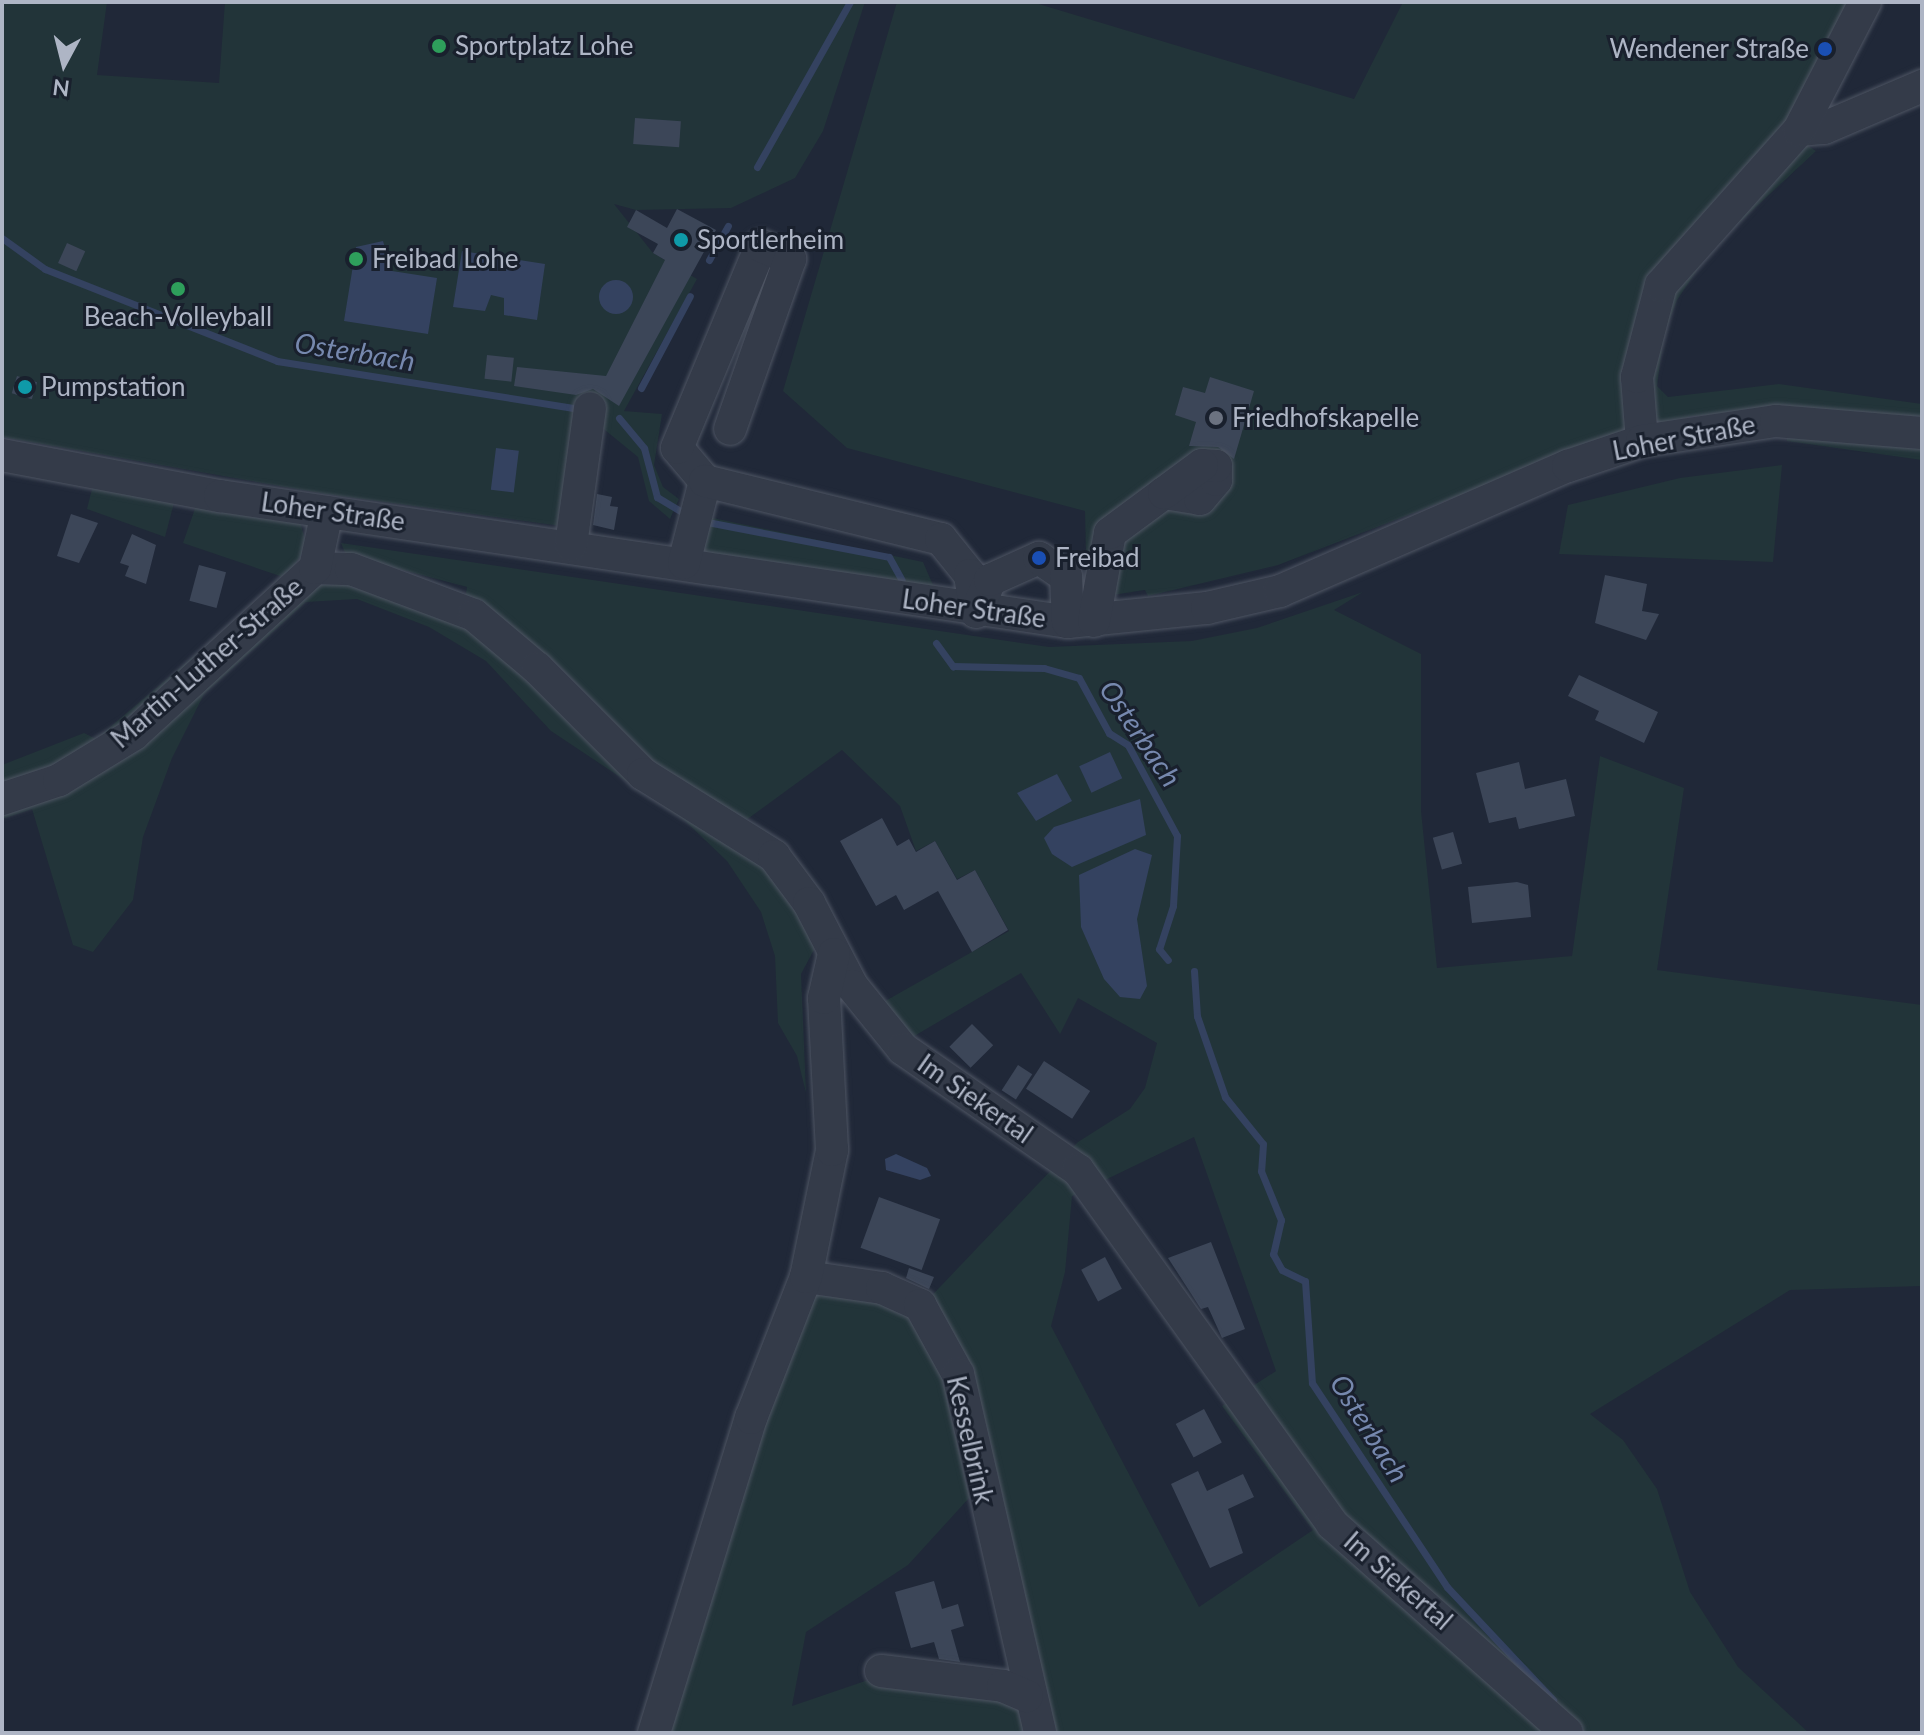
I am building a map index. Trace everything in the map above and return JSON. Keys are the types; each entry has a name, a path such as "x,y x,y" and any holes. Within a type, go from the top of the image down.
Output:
{"street":[{"path":"1642,441 1637,377 1661,285 1799,130 1865,2"},
{"path":"1799,130 1824,128 1922,86"},
{"path":"730,429 790,259 761,246 677,448 705,481 941,539 970,575 976,612"},
{"path":"571,545 590,408"},
{"name":"Loher Straße","path":"2,455 327,512 571,545 976,612 1081,621 1207,608 1280,591 1568,466 1642,441 1776,421 1922,433"},
{"path":"684,563 693,518 705,481"},
{"path":"1081,621 1110,533 1164,493"},
{"path":"1102,507 1104,554"},
{"name":"Martin-Luther-Straße","path":"2,799 59,780 134,734 315,568 327,512"},
{"path":"976,612 990,580 1013,565 1039,558 1066,576 1081,621"},
{"name":"Im Siekertal","path":"315,568 351,569 474,615 537,668 643,774 774,856 798,884 834,954 903,1049 1078,1170 1332,1524 1567,1733"},
{"path":"654,1733 751,1418 806,1277 832,1150 824,998 834,954"},
{"name":"Kesselbrink","path":"806,1277 882,1288 920,1305 958,1374 1027,1696 1040,1733"},
{"path":"881,1671 1003,1686 1027,1696"}],"shaded area":[{"path":"2,2 107,2 97,75 219,83 225,2 865,2 823,131 795,178 731,208 636,210 614,204 653,253 697,279 624,411 662,414 654,465 663,487 679,499 670,519 649,501 638,457 600,426 584,529 325,494 2,437"},
{"path":"897,2 1032,2 1354,99 1403,2 1849,2 1804,85 1788,133 1816,151 1712,248 1677,300 1664,334 1657,386 1668,397 1779,384 1922,404 1922,460 1787,441 1787,411 1693,416 1617,435 1278,565 1148,596 1145,590 1087,599 1085,511 847,448 783,391"},
{"path":"1782,465 1773,562 1559,554 1568,505 1680,478"},
{"path":"93,485 175,499 165,537 87,509"},
{"path":"197,503 300,521 307,547 287,576 349,582 462,619 467,587 346,555 341,543 1049,647 1192,641 1257,628 1363,592 1334,610 1421,654 1421,811 1437,968 1572,956 1600,756 1684,788 1657,970 1922,1005 1922,1286 1790,1290 1590,1414 1623,1440 1657,1489 1690,1592 1738,1667 1809,1733 643,1733 678,1599 791,1279 919,1309 1078,1142 1130,1109 1145,1088 1157,1043 1078,998 1060,1034 1021,973 911,1038 880,1004 1009,931 975,870 957,879 935,841 916,851 900,806 842,750 742,823 816,946 801,974 806,1093 797,1056 778,1023 775,956 761,912 727,861 683,819 551,731 486,661 429,627 357,599 306,602 204,694 172,758 143,837 133,900 93,952 73,945 32,809 2,819 2,765 84,733 96,739 286,578 183,543","holes":["1194,1137 1276,1371 1222,1406 1313,1530 1199,1607 1051,1326 1065,1272 1072,1196","970,1497 1021,1703 877,1677 792,1706 806,1632 908,1565"]},
{"path":"708,517 923,562 936,592 700,555"}],"water":[{"path":"383,241 392,271 437,278 428,334 344,321 356,247"},
{"path":"462,251 545,264 537,320 504,315 504,298 491,295 485,311 453,307"},
{"path":"616,280 628,285 633,297 628,309 616,314 604,309 599,297 604,285"},
{"path":"496,448 519,451 514,492 491,490"},
{"path":"1110,752 1122,778 1091,793 1079,766"},
{"path":"1057,774 1072,801 1036,821 1017,793"},
{"path":"1140,799 1146,835 1072,867 1052,854 1044,838 1054,827"},
{"path":"1135,849 1152,855 1137,919 1147,986 1140,999 1120,997 1104,979 1081,927 1079,875"},
{"path":"896,1154 927,1168 931,1176 920,1180 886,1170 885,1159"}],"building":[{"path":"635,118 681,121 679,147 633,144"},
{"path":"677,209 716,230 619,406 593,389 576,395 514,386 517,367 606,376 665,260 653,253 658,244 627,227 636,210 667,228"},
{"path":"67,243 85,251 76,271 58,263"},
{"path":"487,355 514,358 511,382 484,379"},
{"name":"Pumpstation","path":"17,376 37,382 32,399 12,393"},
{"name":"Friedhofskapelle","path":"1210,377 1254,391 1234,459 1218,447 1189,446 1196,422 1175,415 1183,387 1205,393"},
{"path":"597,494 612,497 610,506 618,507 614,530 593,525"},
{"path":"71,514 98,523 79,563 57,556"},
{"path":"132,534 156,545 146,584 125,576 129,566 120,563"},
{"path":"199,565 226,572 216,608 189,601"},
{"path":"1605,575 1647,584 1642,611 1659,614 1646,640 1595,623"},
{"path":"1579,675 1658,712 1644,743 1595,720 1599,711 1568,696"},
{"path":"1519,762 1525,789 1566,779 1575,816 1519,829 1516,817 1489,823 1476,773"},
{"path":"882,818 897,846 909,839 916,852 935,841 957,880 975,870 1008,930 972,952 938,891 904,910 896,895 876,906 840,841"},
{"path":"1453,832 1462,864 1442,870 1433,838"},
{"path":"1517,882 1528,885 1531,917 1472,923 1468,887"},
{"path":"972,1024 993,1045 971,1068 949,1047"},
{"path":"1044,1061 1090,1091 1072,1119 1026,1089"},
{"path":"1018,1065 1032,1074 1016,1099 1002,1090"},
{"path":"879,1197 940,1219 922,1270 861,1248"},
{"path":"1211,1242 1245,1329 1222,1338 1208,1307 1201,1309 1168,1258"},
{"path":"1105,1257 1122,1289 1098,1301 1081,1270"},
{"path":"909,1268 934,1277 929,1289 906,1278"},
{"path":"1204,1409 1222,1443 1194,1458 1176,1424"},
{"path":"1198,1471 1207,1491 1243,1474 1254,1497 1228,1509 1243,1553 1210,1568 1171,1484"},
{"path":"934,1581 942,1609 958,1604 964,1626 951,1630 960,1662 939,1659 934,1642 911,1648 895,1592"}],"waterway":[{"path":"757,167 850,2"},
{"path":"709,260 728,226"},
{"name":"Osterbach","path":"2,238 45,269 277,361 581,409"},
{"path":"641,388 690,296"},
{"name":"Osterbach","path":"619,418 644,448 657,497 687,515"},
{"name":"Osterbach","path":"702,521 889,557 902,580"},
{"name":"Osterbach","path":"936,643 953,666 1044,668 1079,678 1109,733 1128,745 1177,836 1173,906 1159,949 1168,960"},
{"name":"Osterbach","path":"1194,971 1197,1016 1225,1097 1263,1144 1261,1171 1281,1220 1273,1254 1282,1270 1305,1281 1312,1383 1447,1587 1553,1700"}],"place":[{"name":"Sportplatz Lohe","path":"439,46"},
{"name":"Wendener Straße","path":"1825,49"},
{"name":"Sportlerheim","path":"681,240"},
{"name":"Freibad Lohe","path":"356,259"},
{"name":"Beach-Volleyball","path":"178,289"},
{"name":"Pumpstation","path":"25,387"},
{"name":"Friedhofskapelle","path":"1216,418"},
{"name":"Freibad","path":"1039,558"}]}
